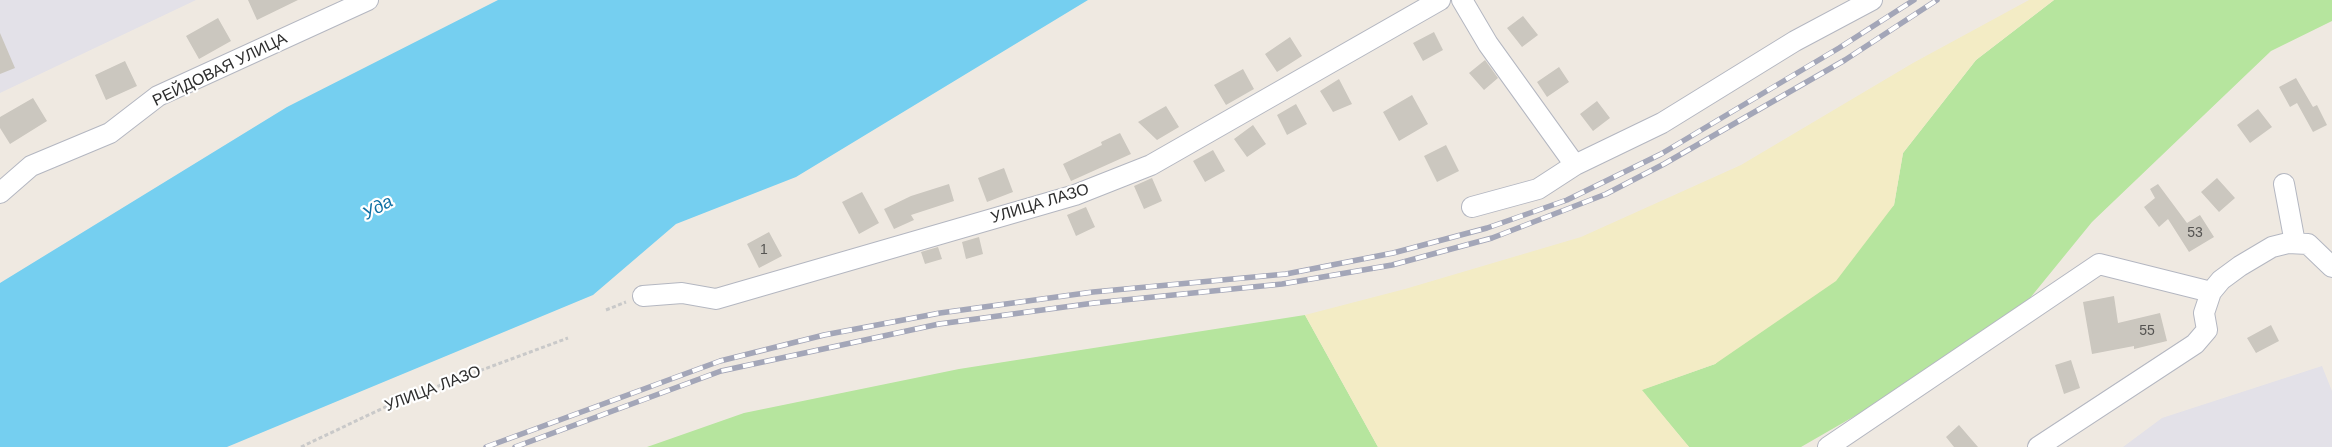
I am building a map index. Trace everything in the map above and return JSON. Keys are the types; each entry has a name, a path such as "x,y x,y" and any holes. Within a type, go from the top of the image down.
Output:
{"street":[{"name":"РЕЙДОВАЯ УЛИЦА","path":"0,193 32,166 110,133 158,96 368,0"},
{"name":"УЛИЦА ЛАЗО","path":"643,296 682,293 716,299 1075,194 1151,165 1440,0"},
{"path":"1462,0 1488,44 1575,165"},
{"path":"1472,207 1538,189 1575,165 1662,123 1795,41 1872,0"},
{"path":"2284,184 2295,243"},
{"path":"2038,447 2195,344 2207,330 2204,313 2211,292 2221,280 2240,266 2272,247 2295,243 2308,244 2332,267"},
{"path":"1828,447 2099,264 2211,292"}],"path":[{"path":"606,310 643,296"},
{"name":"УЛИЦА ЛАЗО","path":"301,447 398,401 568,338"}],"shaded area":[{"path":"0,0 196,0 0,93"},
{"path":"2322,366 2332,391 2332,447 2123,447 2162,418"}],"green space":[{"path":"2054,0 2332,0 2332,21 2271,51 2092,222 2004,330 1801,447 1689,447 1641,390 1715,364 1894,205 1903,153 1976,60"},
{"path":"1305,315 1378,447 647,447 744,413 959,369"}],"sand":[{"path":"2029,0 2054,0 1976,60 1903,153 1894,205 1836,281 1715,364 1642,390 1689,447 1378,447 1305,315 1405,289 1581,237 1741,165 1913,63"}],"water":[{"name":"Уда","path":"498,0 1088,0 796,177 676,224 593,295 227,447 0,447 0,283 287,107"}],"building":[{"path":"248,0 298,0 257,20"},
{"path":"1523,16 1538,35 1522,47 1507,28"},
{"path":"218,18 231,41 199,59 186,36"},
{"path":"1434,32 1443,50 1423,61 1413,43"},
{"path":"0,33 15,68 0,74"},
{"path":"1290,37 1302,56 1277,72 1265,54"},
{"path":"1485,60 1498,78 1484,90 1469,73"},
{"path":"125,61 137,86 106,100 95,75"},
{"path":"1559,67 1569,82 1547,97 1537,82"},
{"path":"1243,69 1254,89 1226,105 1214,85"},
{"path":"2296,78 2313,107 2317,105 2327,125 2313,132 2297,103 2290,107 2279,87"},
{"path":"1339,79 1352,104 1333,112 1320,91"},
{"path":"1412,95 1428,124 1399,141 1383,112"},
{"path":"33,98 47,121 10,144 0,128 0,117"},
{"path":"1597,101 1610,118 1593,131 1580,114"},
{"path":"1296,104 1307,124 1287,135 1277,115"},
{"path":"1166,106 1179,127 1157,140 1138,122"},
{"path":"2258,109 2272,127 2250,143 2237,125"},
{"path":"1253,125 1266,144 1247,157 1234,139"},
{"path":"1120,133 1131,154 1071,181 1063,164 1102,145 1101,142"},
{"path":"1446,145 1459,171 1437,182 1424,156"},
{"path":"1213,150 1225,171 1205,182 1193,161"},
{"path":"1004,168 1013,192 987,202 978,178"},
{"path":"1152,178 1162,201 1144,209 1134,186"},
{"path":"2217,178 2235,198 2219,212 2201,192"},
{"path":"949,184 954,201 911,215 914,220 894,229 884,209 911,196"},
{"path":"2158,184 2187,223 2200,215 2214,237 2189,252 2168,219 2159,227 2144,207 2155,198 2150,189"},
{"path":"862,192 879,223 859,234 842,202"},
{"path":"1086,207 1095,227 1076,236 1067,215"},
{"path":"769,232 782,256 759,268 747,244"},
{"path":"979,237 983,254 966,259 962,242"},
{"path":"938,247 942,259 925,264 921,252"},
{"path":"2114,296 2118,323 2160,313 2167,341 2134,349 2134,346 2092,354 2083,302"},
{"path":"2271,325 2279,341 2256,353 2247,338"},
{"path":"2071,360 2080,388 2064,394 2055,365"},
{"path":"1959,425 1978,447 1954,447 1946,437"}],"railway":[{"path":"486,447 720,361 824,335 940,313 1093,292 1286,274 1393,253 1487,228 1567,200 1661,154 1839,48 1914,0"},
{"path":"515,447 721,371 939,324 1094,303 1282,284 1392,265 1492,238 1606,194 1664,164 1845,60 1937,0"}]}
